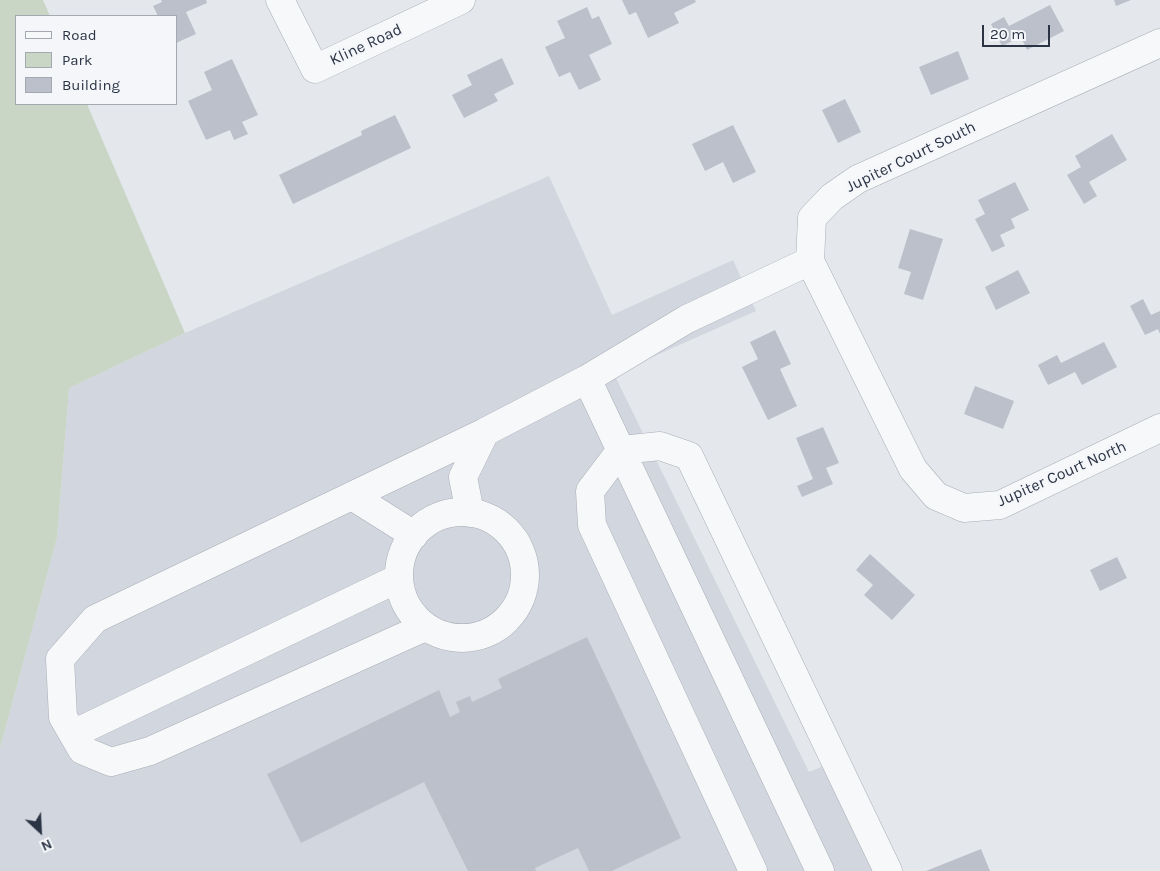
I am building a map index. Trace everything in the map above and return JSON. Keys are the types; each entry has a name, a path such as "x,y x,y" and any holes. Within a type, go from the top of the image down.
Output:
{"street":[{"name":"Kline Road","path":"280,0 315,69 461,0"},
{"name":"Jupiter Court South","path":"861,364 810,261 812,218 832,197 858,179 1160,43"},
{"path":"425,627 150,752 111,762 82,750 62,717 60,659 95,619 485,432 587,379 687,319 810,261"},
{"name":"Jupiter Court North","path":"861,364 913,469 936,496 964,508 1000,505 1160,428"},
{"path":"587,379 820,871"},
{"path":"470,513 463,477 485,432"},
{"path":"753,871 592,525 590,491 621,450 660,446 689,456 888,871"},
{"path":"352,496 414,535"},
{"path":"470,513 490,519 507,531 519,548 525,568 524,588 516,608 502,624 485,634 464,639 443,636 425,627 411,614 403,597 399,578 400,562 405,548 414,535 430,521 449,514 470,513"},
{"path":"73,734 399,578"}],"shaded area":[{"path":"549,176 612,315 733,260 756,311 614,374 809,772 840,759 894,871 0,871 0,748 57,538 69,388 185,333"}],"green space":[{"path":"0,0 43,0 50,15 15,15 15,105 87,105 185,333 69,388 57,538 0,748"}],"building":[{"path":"161,0 206,0 207,3 186,12 196,34 178,42 178,15 158,15 153,6 162,2"},
{"path":"622,0 695,0 696,2 674,13 679,23 648,38 636,12 629,15"},
{"path":"1114,0 1131,0 1116,6"},
{"path":"1050,5 1064,31 1027,50 1021,37 1002,46 991,24 1004,17 1009,26"},
{"path":"587,7 592,19 599,16 612,44 589,55 601,80 579,90 570,72 559,77 545,47 565,38 557,21"},
{"path":"958,51 969,79 931,95 919,67"},
{"path":"502,58 514,84 494,94 498,101 464,118 452,95 472,85 467,75"},
{"path":"232,59 258,115 242,122 248,134 234,140 230,130 206,140 188,101 212,90 204,72"},
{"path":"845,99 861,132 838,143 822,110"},
{"path":"395,115 411,148 293,204 279,175 362,135 361,131"},
{"path":"733,125 756,172 733,183 723,162 705,171 692,144"},
{"path":"1112,134 1127,160 1089,182 1097,196 1084,204 1067,175 1081,167 1075,156"},
{"path":"1015,182 1029,210 1011,219 1015,228 1000,235 1005,246 992,252 975,219 985,214 978,200"},
{"path":"910,229 943,239 923,300 904,294 911,272 898,268"},
{"path":"1018,270 1030,293 996,310 985,287"},
{"path":"1143,299 1151,315 1160,311 1160,334 1158,329 1145,335 1130,306"},
{"path":"775,330 791,364 780,369 797,406 768,420 742,367 758,359 750,342"},
{"path":"1104,342 1117,367 1082,385 1075,372 1048,385 1038,365 1057,355 1061,363"},
{"path":"975,386 1014,401 1003,429 964,414"},
{"path":"823,427 839,463 826,468 833,484 802,497 797,486 813,479 796,438"},
{"path":"870,554 915,595 892,620 864,595 873,585 856,570"},
{"path":"1117,557 1127,578 1100,591 1090,570"},
{"path":"587,637 681,838 612,871 589,871 578,848 535,868 536,871 468,871 424,782 301,843 267,774 439,690 450,717 460,712 456,702 470,696 472,702 502,688 498,679"},
{"path":"981,849 990,871 926,871"}]}
